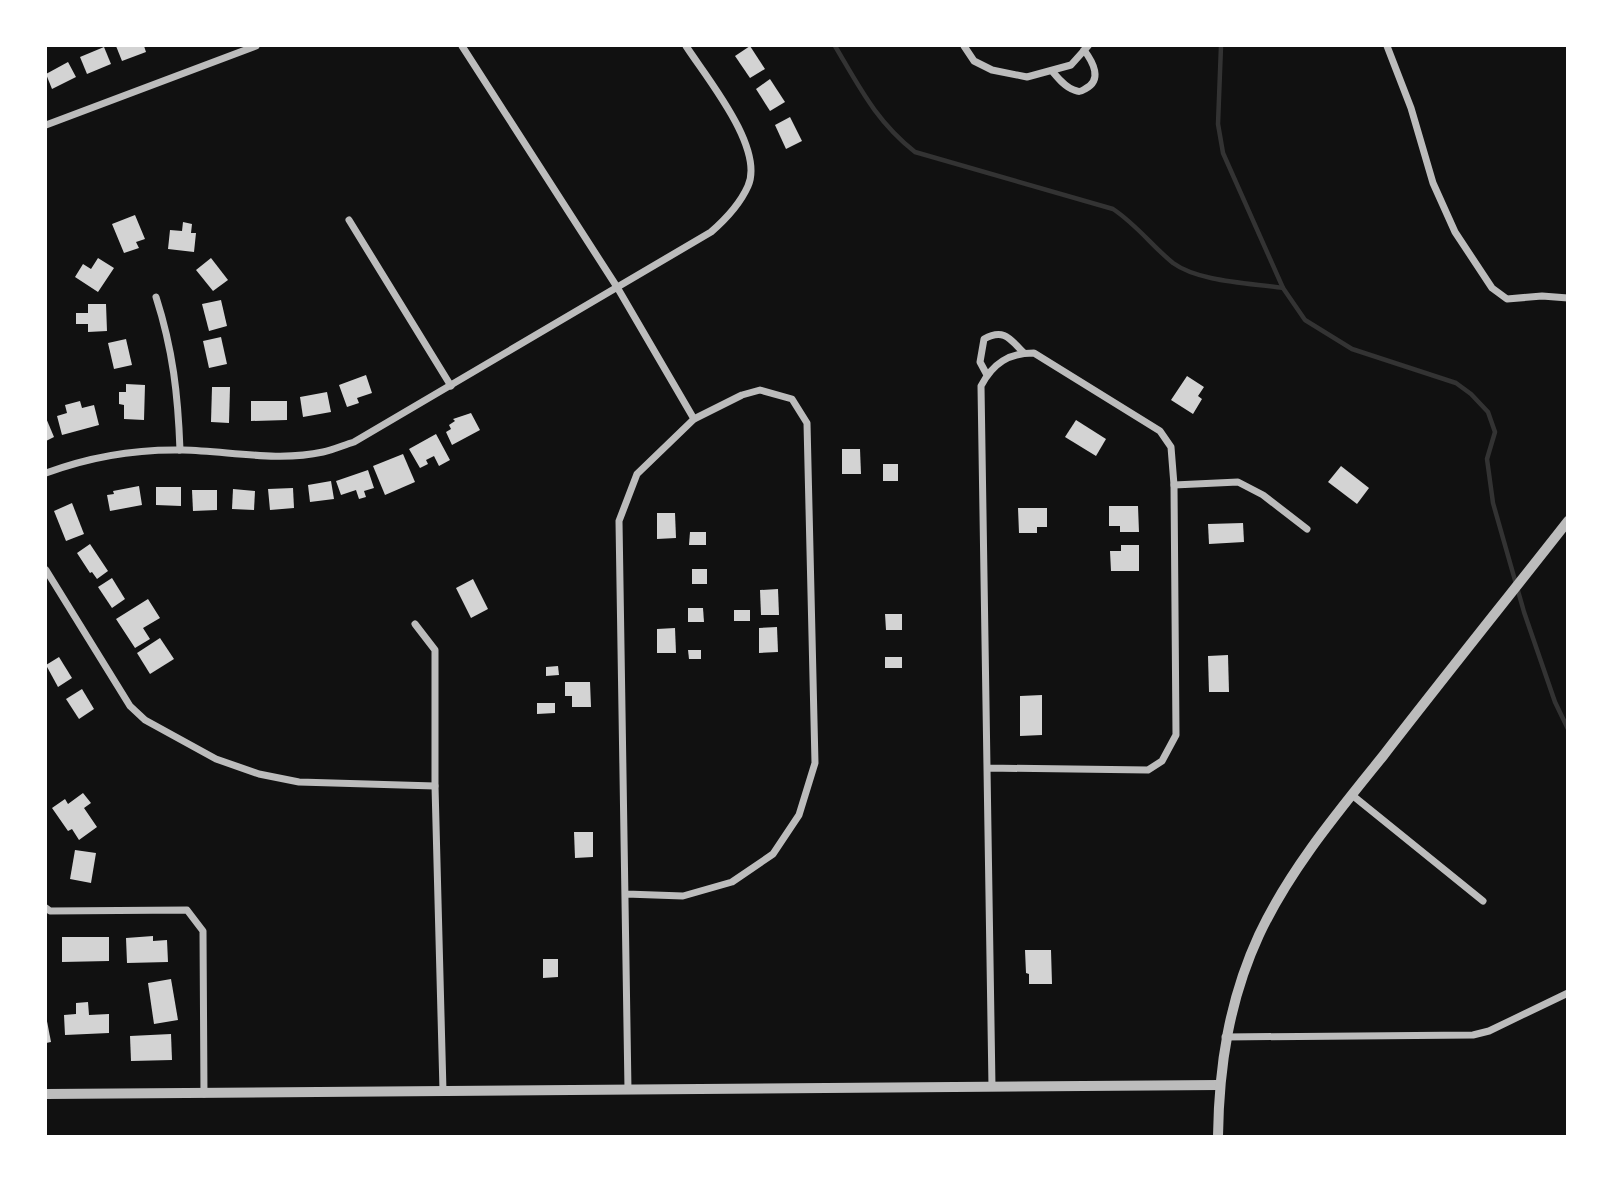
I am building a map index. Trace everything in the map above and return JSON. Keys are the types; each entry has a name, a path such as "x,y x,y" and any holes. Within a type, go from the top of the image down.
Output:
{"street":[{"path":"46,125 257,46"},
{"path":"462,46 617,287 694,419"},
{"path":"46,473 117,454 180,450 292,456 322,452 354,442 710,232 728,218 748,185 748,146 740,129 686,46"},
{"path":"964,46 974,61 1007,75 1027,77 1070,65 1086,48 1096,73 1089,87 1080,92 1072,90 1052,71"},
{"path":"1387,46 1411,108 1433,183 1455,232 1492,288 1507,299 1542,296 1567,298"},
{"path":"349,220 451,386"},
{"path":"156,297 164,322 178,393 180,450"},
{"path":"987,375 980,362 984,339 995,333 1003,334 1024,353"},
{"path":"987,768 1148,770 1162,761 1176,735 1174,485 1171,447 1160,431 1034,353 1024,353 1002,360 987,375 981,386 992,1087"},
{"path":"626,894 682,896 732,882 773,854 799,815 815,763 807,423 792,399 760,390 742,395 694,419 636,474 619,521 628,1090"},
{"path":"1174,485 1238,482 1263,495 1307,529"},
{"path":"1218,1136 1219,1085 1225,1037 1243,975 1269,916 1297,869 1352,795 1567,522"},
{"path":"46,570 130,706 145,720 216,759 259,774 299,782 435,786"},
{"path":"415,624 435,650 435,786 443,1091"},
{"path":"1352,795 1483,901"},
{"path":"46,908 50,911 187,911 203,931 204,1094"},
{"path":"1225,1037 1473,1035 1489,1031 1567,993"},
{"path":"46,1094 1219,1085"}],"building":[{"path":"116,46 144,46 146,52 122,61"},
{"path":"750,46 765,69 750,78 735,56"},
{"path":"104,47 111,64 87,74 80,57"},
{"path":"68,62 76,77 52,89 46,74"},
{"path":"770,79 785,102 770,111 756,89"},
{"path":"790,117 802,141 786,149 775,125"},
{"path":"135,215 145,239 136,242 139,248 124,253 112,224"},
{"path":"183,222 192,224 191,233 196,233 194,252 168,249 170,230 182,231"},
{"path":"98,258 114,268 98,292 75,277 83,264 91,269"},
{"path":"211,258 228,280 213,291 196,270"},
{"path":"221,300 227,326 209,331 202,304"},
{"path":"88,304 106,304 107,331 88,332 88,324 76,324 76,313 88,313"},
{"path":"221,337 227,364 209,368 203,341"},
{"path":"126,339 132,365 114,369 108,343"},
{"path":"366,375 372,393 357,398 359,403 347,407 339,385"},
{"path":"1187,376 1204,387 1198,396 1202,399 1193,414 1171,400"},
{"path":"126,384 145,385 144,420 124,419 124,405 119,404 119,392 126,392"},
{"path":"212,387 230,387 229,423 211,422"},
{"path":"327,392 331,412 303,417 300,397"},
{"path":"80,401 82,408 94,405 99,425 62,435 57,416 67,413 65,405"},
{"path":"251,401 287,401 287,420 251,421"},
{"path":"471,413 480,430 452,445 446,432 451,429 449,425 455,421 453,419"},
{"path":"46,418 54,437 46,441"},
{"path":"1076,420 1106,439 1096,456 1065,437"},
{"path":"436,434 450,460 439,466 434,456 426,460 428,464 420,468 409,449"},
{"path":"842,449 860,449 861,474 842,474"},
{"path":"403,454 415,482 385,495 373,466"},
{"path":"883,464 898,464 898,481 883,481"},
{"path":"1341,466 1369,488 1357,504 1328,482"},
{"path":"368,470 374,488 364,491 366,497 359,499 356,490 341,495 336,481"},
{"path":"331,481 334,499 310,502 308,485"},
{"path":"139,486 142,505 110,511 107,495 114,494 113,491"},
{"path":"156,487 181,487 181,506 156,505"},
{"path":"293,488 294,508 270,510 268,489"},
{"path":"233,489 255,491 254,510 232,509"},
{"path":"192,490 217,490 217,510 193,511"},
{"path":"72,503 84,534 66,541 54,511"},
{"path":"1109,506 1138,506 1139,532 1120,532 1120,526 1109,526"},
{"path":"1018,508 1047,508 1047,527 1037,527 1037,533 1019,533"},
{"path":"657,513 675,513 676,538 657,539"},
{"path":"1243,523 1244,542 1209,544 1208,524"},
{"path":"690,532 706,532 706,545 689,545"},
{"path":"90,544 108,571 97,579 77,553"},
{"path":"1121,545 1139,545 1139,571 1111,571 1110,551 1121,551"},
{"path":"692,569 707,569 707,584 692,584"},
{"path":"112,578 125,599 112,608 98,587"},
{"path":"473,579 488,609 471,618 456,588"},
{"path":"778,589 779,615 761,615 760,590"},
{"path":"148,599 160,618 143,628 150,639 135,648 116,619"},
{"path":"688,608 703,608 704,622 688,622"},
{"path":"734,610 750,610 750,621 734,621"},
{"path":"885,614 902,614 902,630 886,630"},
{"path":"777,627 778,652 759,653 759,628"},
{"path":"675,628 676,653 657,653 657,629"},
{"path":"160,638 174,659 150,674 137,653"},
{"path":"688,650 701,650 701,659 689,659"},
{"path":"1228,655 1229,692 1209,692 1208,656"},
{"path":"59,657 72,678 58,687 46,665"},
{"path":"885,657 902,657 902,668 885,668"},
{"path":"558,666 559,675 546,676 546,667"},
{"path":"565,682 590,682 591,707 572,707 572,696 565,696"},
{"path":"82,689 94,709 79,719 66,699"},
{"path":"1042,695 1042,735 1020,736 1020,696"},
{"path":"537,703 555,703 555,713 537,714"},
{"path":"83,793 91,803 84,808 97,827 79,840 72,829 68,831 52,808 65,799 68,804"},
{"path":"574,832 593,832 593,857 575,858"},
{"path":"75,850 96,853 91,883 70,879"},
{"path":"153,936 153,941 167,940 168,962 127,963 126,938"},
{"path":"62,937 109,937 109,961 62,962"},
{"path":"1025,950 1051,950 1052,984 1029,984"},
{"path":"543,959 558,959 558,977 543,978"},
{"path":"171,979 178,1020 154,1024 148,983"},
{"path":"88,1002 89,1015 109,1014 109,1033 65,1035 64,1015 76,1014 76,1003"},
{"path":"46,1016 51,1042 46,1043"},
{"path":"171,1034 172,1060 131,1061 130,1036"}],"waterway":[{"path":"835,46 879,116 915,152 1113,209 1173,263 1197,274 1226,281 1283,288"},
{"path":"1221,46 1218,124 1223,153 1283,288 1305,320 1352,349 1456,383 1488,412 1495,432 1487,459 1493,503 1524,612 1555,702 1568,729"}]}
